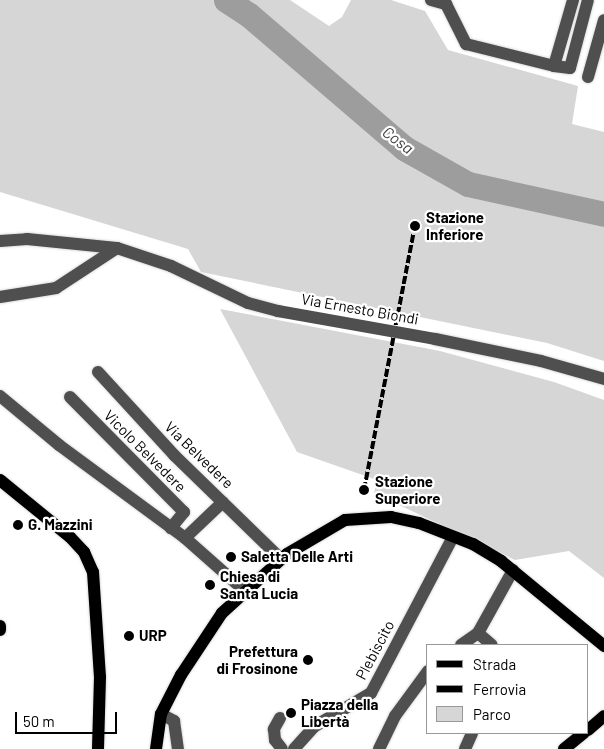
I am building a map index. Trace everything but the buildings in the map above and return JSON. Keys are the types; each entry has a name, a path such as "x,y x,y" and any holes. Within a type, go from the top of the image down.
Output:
{"main road":[{"path":"0,480 70,537 84,552 93,572 100,677 98,749"},
{"path":"156,749 162,714 181,675 222,613 281,559 315,534 345,520 363,516 419,523 473,544 513,570 604,646"},
{"path":"589,729 604,716"},
{"path":"564,749 583,734"}],"street":[{"path":"431,0 446,4 466,44 554,66 570,68 588,0"},
{"path":"554,66 573,0"},
{"path":"588,77 604,20"},
{"name":"Via Ernesto Biondi","path":"0,241 27,239 117,248 171,266 248,302 278,311 435,339 541,361 604,379"},
{"path":"0,297 56,288 117,248"},
{"name":"Via Belvedere","path":"98,372 223,502 281,559"},
{"path":"0,396 59,445 185,538 245,591"},
{"name":"Vicolo Belvedere","path":"70,397 184,512 171,528"},
{"path":"185,538 223,502"},
{"name":"Plebiscito","path":"294,749 315,726 371,694 453,537"},
{"path":"463,644 478,633 513,570"},
{"path":"478,633 491,644"},
{"path":"379,749 395,716 426,675"},
{"path":"162,714 174,721 178,749"},
{"path":"280,718 274,729 275,740 282,749"},
{"path":"465,749 472,734"}],"green space":[{"path":"0,0 290,0 329,26 342,17 351,0 391,0 425,11 448,50 578,86 572,124 604,132 604,361 547,343 201,272 188,249 0,192"},
{"path":"220,309 440,351 554,382 604,400 604,578 569,551 515,560 374,493 377,480 297,452"}],"waterway":[{"name":"Cosa","path":"226,0 249,15 404,148 468,184 604,214"}],"railway":[{"path":"364,490 415,226"}],"place":[{"name":"Stazione Inferiore","path":"415,226"},
{"name":"Stazione Superiore","path":"364,490"},
{"name":"G. Mazzini","path":"18,525"},
{"name":"Saletta Delle Arti","path":"231,557"},
{"name":"Chiesa di Santa Lucia","path":"210,585"},
{"name":"URP","path":"129,636"},
{"name":"Prefettura di Frosinone","path":"308,660"},
{"name":"Piazza della Libertà","path":"291,713"}]}
